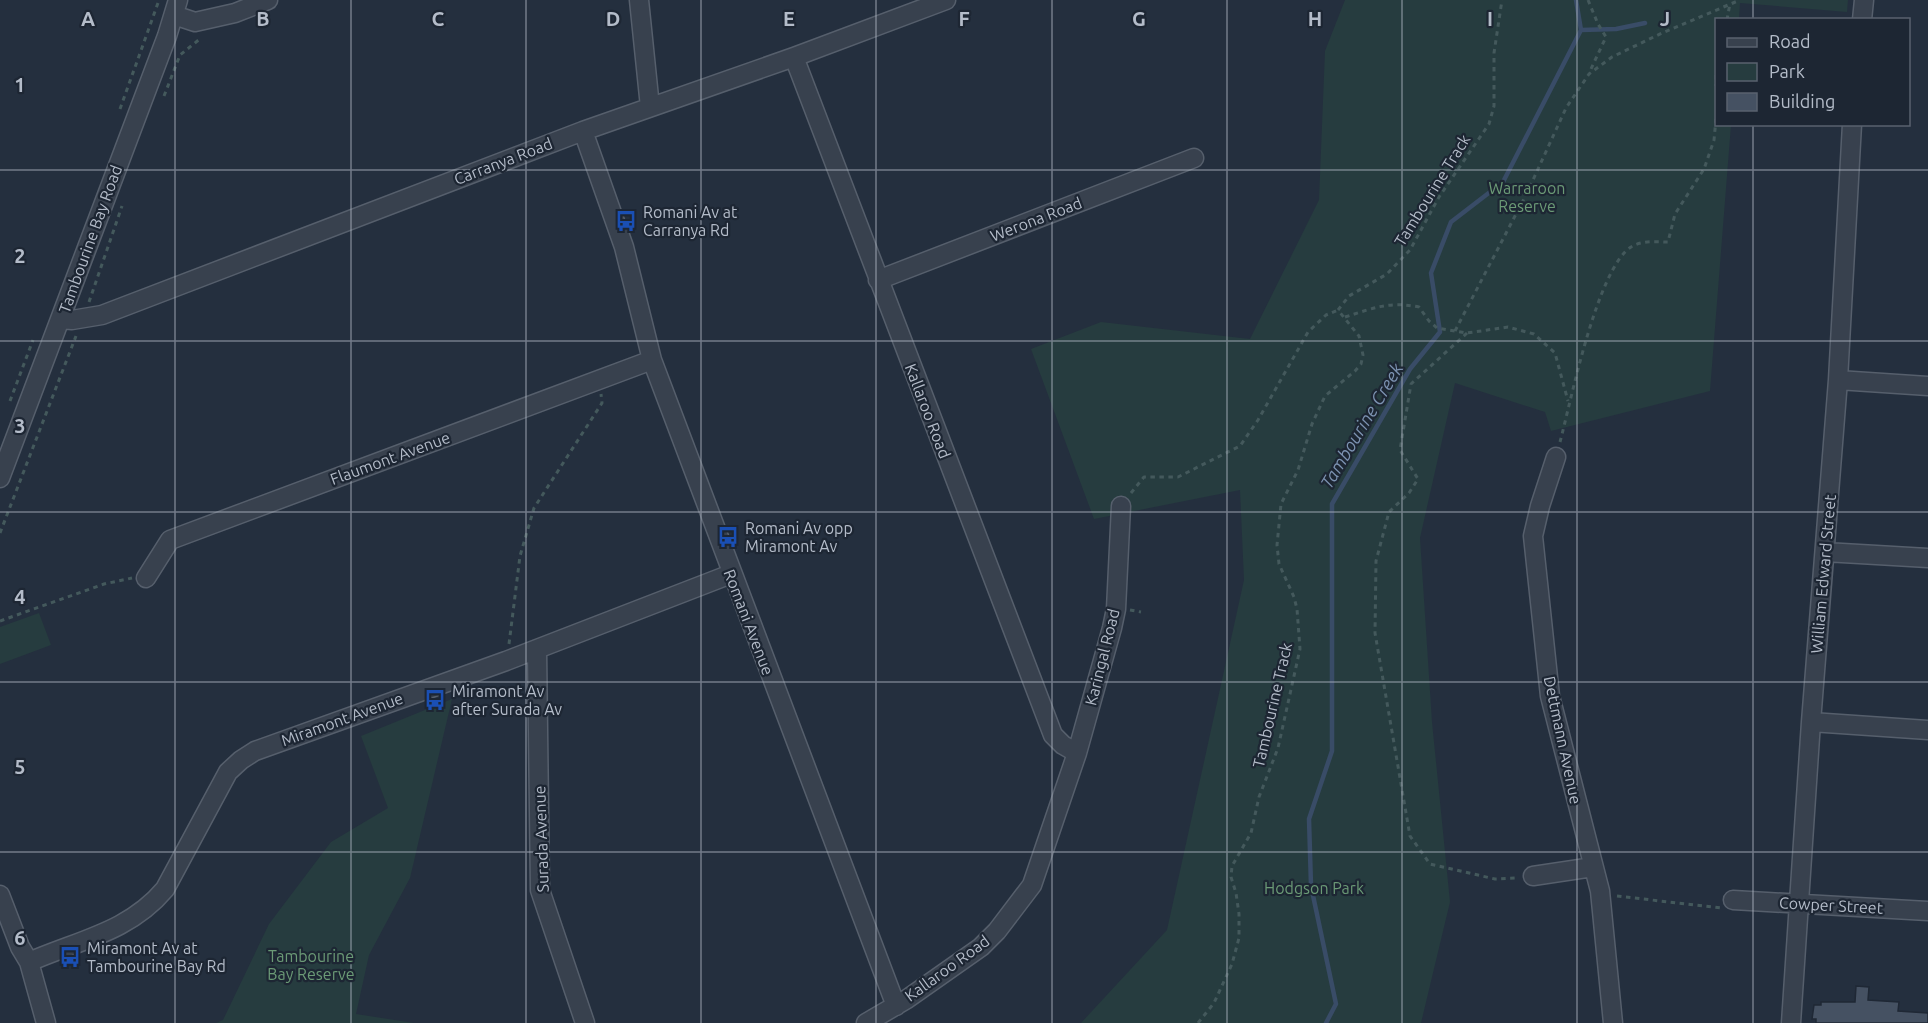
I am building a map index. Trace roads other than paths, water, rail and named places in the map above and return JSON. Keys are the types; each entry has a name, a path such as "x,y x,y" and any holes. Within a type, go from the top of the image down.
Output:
{"street":[{"path":"176,8 195,22 235,13 268,0"},
{"path":"639,0 650,107"},
{"name":"Carranya Road","path":"61,320 102,315 583,131 794,57 946,0"},
{"path":"1862,18 1864,0"},
{"name":"Tambourine Bay Road","path":"0,478 176,8"},
{"name":"Kallaroo Road","path":"794,57 1053,735 1074,761 1037,875 1025,896 981,947 896,1006 866,1023"},
{"name":"William Edward Street","path":"1791,1023 1811,722 1838,380 1852,126"},
{"name":"Romani Avenue","path":"583,131 624,247 652,360 896,1006"},
{"name":"Werona Road","path":"878,280 1194,158"},
{"name":"Flaumont Avenue","path":"146,578 170,540 652,360"},
{"path":"1838,380 1928,386"},
{"name":"Dettmann Avenue","path":"1556,457 1533,536 1550,696 1600,894 1612,1023"},
{"name":"Karingal Road","path":"1074,761 1116,609 1120,506"},
{"path":"1825,552 1928,558"},
{"name":"Miramont Avenue","path":"29,962 110,931 154,903 165,889 228,772 248,756 289,738 506,661 731,574"},
{"name":"Surada Avenue","path":"537,649 540,890 585,1023"},
{"path":"1811,722 1928,730"},
{"path":"1533,876 1593,867"},
{"path":"0,895 20,947 29,962 46,1023"},
{"name":"Cowper Street","path":"1729,904 1799,903 1928,911"}],"waterway":[{"name":"Tambourine Creek","path":"1326,1023 1336,1004 1311,886 1309,819 1332,751 1332,504 1410,369 1440,332 1431,273 1451,222 1503,182 1581,30 1576,0"},
{"path":"1581,30 1616,29 1645,23"}],"place":[{"name":"Romani Av at Carranya Rd","path":"626,221"},
{"name":"Romani Av opp Miramont Av","path":"728,537"},
{"name":"Miramont Av after Surada Av","path":"435,700"},
{"name":"Miramont Av at Tambourine Bay Rd","path":"70,957"}],"park label":[{"name":"Warraroon Reserve","path":"1527,197"},
{"name":"Hodgson Park","path":"1314,888"},
{"name":"Tambourine Bay Reserve","path":"311,965"}]}
